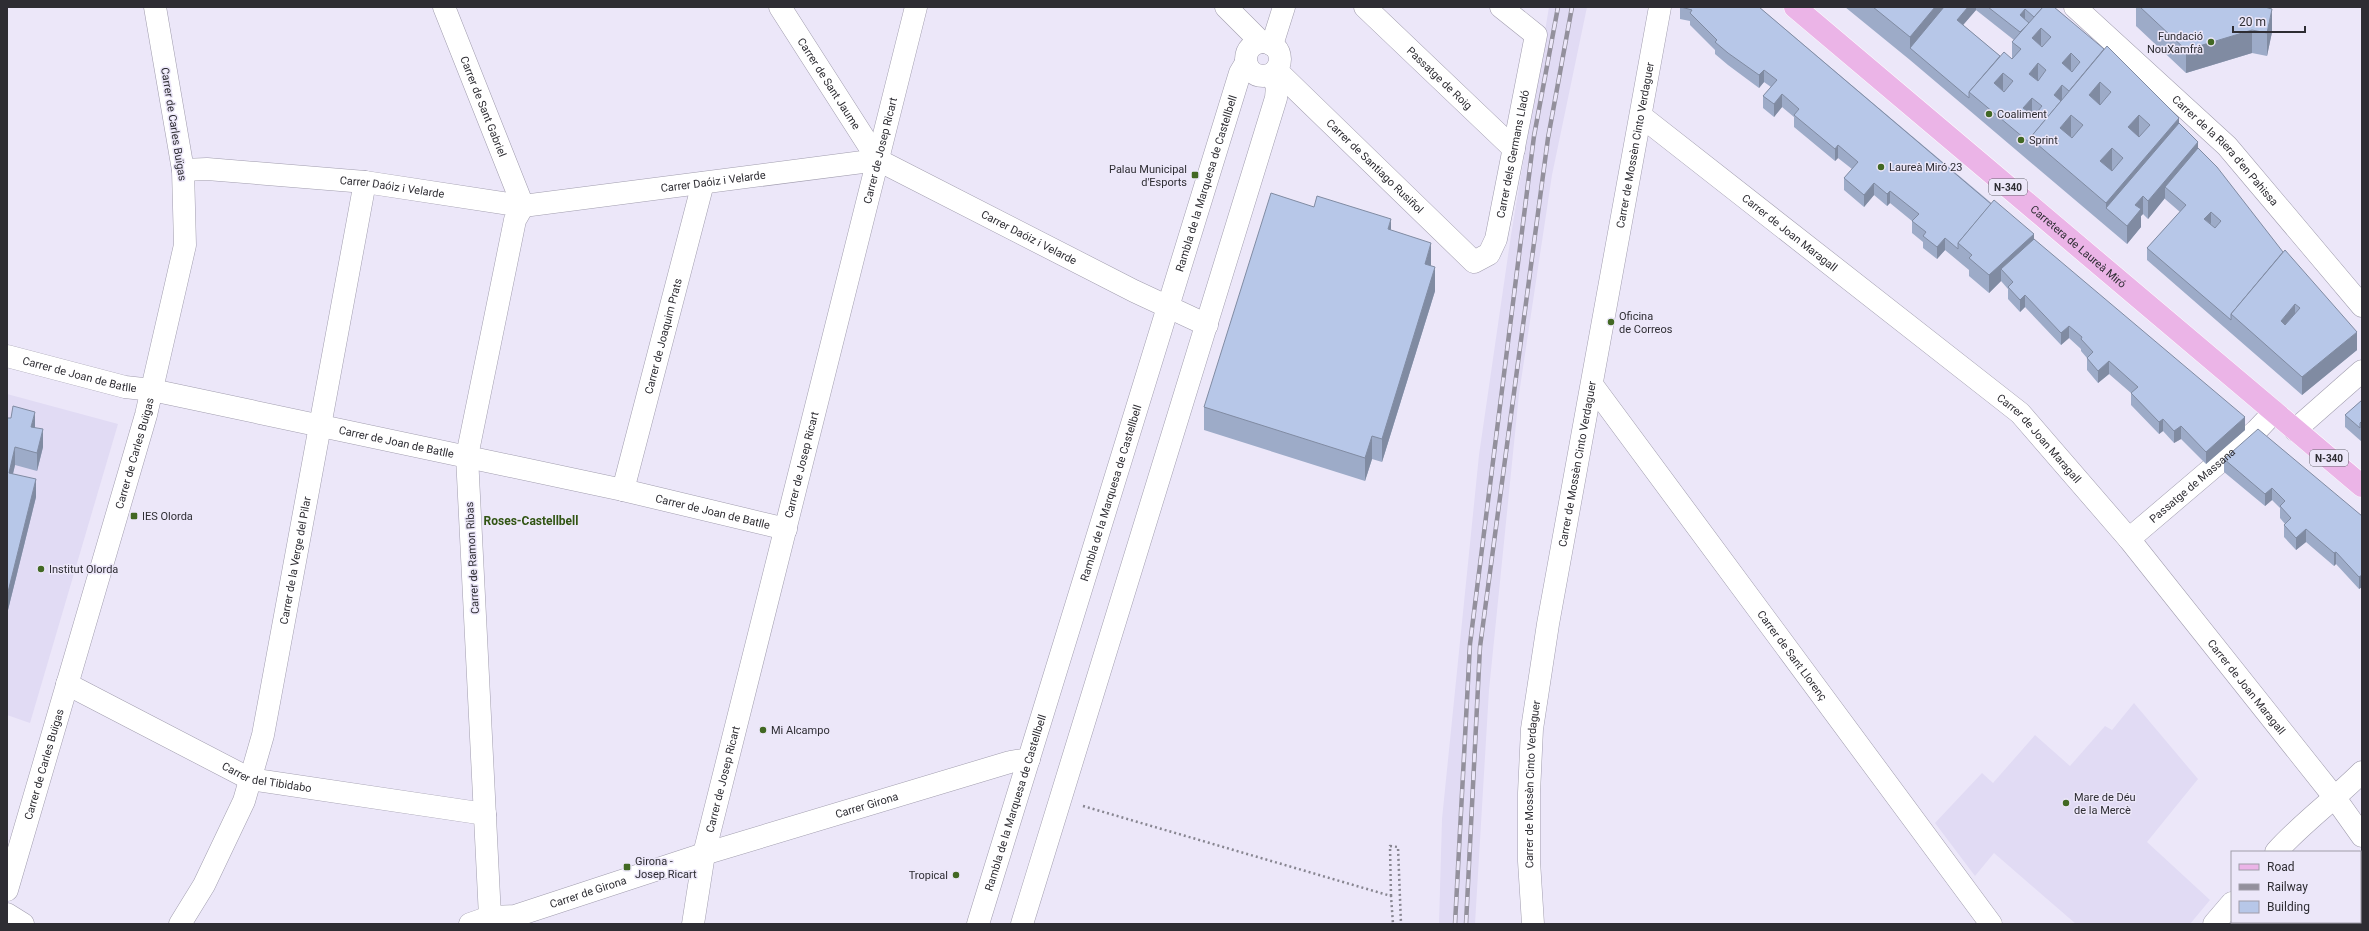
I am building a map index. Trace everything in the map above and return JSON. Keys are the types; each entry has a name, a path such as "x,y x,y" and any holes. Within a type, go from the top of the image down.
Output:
{"main road":[{"name":"Carretera de Laureà Miró","path":"1795,7 2362,486"}],"street":[{"name":"Carrer de Carles Buïgas","path":"7,890 152,390 185,244 183,170 155,7"},
{"name":"Carrer de Sant Gabriel","path":"444,7 523,206"},
{"name":"Carrer de Sant Jaume","path":"780,7 878,160"},
{"name":"Carrer de Josep Ricart","path":"693,924 704,854 916,7"},
{"path":"1022,924 1276,98 1277,86 1274,72 1280,60 1279,55 1226,7"},
{"name":"Rambla de la Marquesa de Castellbell","path":"978,924 1240,72 1246,63 1246,57 1250,48 1266,43 1284,7"},
{"name":"Passatge de Roig","path":"1365,7 1514,149"},
{"name":"Carrer dels Germans Lladó","path":"1474,262 1490,254 1496,240 1536,35 1501,7"},
{"name":"Carrer de Mossèn Cinto Verdaguer","path":"1533,924 1529,808 1532,729 1548,624 1593,386 1660,7"},
{"name":"Carrer de la Riera d'en Pahissa","path":"2075,7 2227,146 2362,306"},
{"path":"1246,63 1258,76 1274,72"},
{"name":"Carrer de Santiago Rusiñol","path":"1274,72 1474,262"},
{"name":"Carrer de Joan Maragall","path":"1641,116 2020,413 2129,539 2335,798 2362,836"},
{"name":"Carrer Daóiz i Velarde","path":"183,170 207,169 365,182 523,206 878,160 1168,307 1207,325"},
{"name":"Carrer de la Verge del Pilar","path":"180,924 204,885 244,801 262,735 365,182"},
{"name":"Carrer de Joaquim Prats","path":"623,490 703,183"},
{"name":"Carrer de Ramon Ribas","path":"480,921 485,814 467,456 515,220 523,206"},
{"name":"Carrer de Joan de Batlle","path":"7,356 125,387 152,390 467,456 623,490 786,529"},
{"path":"2296,430 2362,371"},
{"name":"Carrer de Sant Llorenç","path":"1593,386 1991,924"},
{"name":"Passatge de Massana","path":"2129,539 2256,431 2274,412"},
{"name":"Carrer del Tibidabo","path":"67,684 250,779 485,814"},
{"name":"Carrer Girona","path":"704,854 1010,762 1029,759"},
{"path":"2277,851 2300,826 2335,798 2362,772"},
{"name":"Carrer de Girona","path":"480,921 515,916 704,854"},
{"path":"2214,924 2231,904"},
{"path":"7,914 23,924"}],"path":[{"path":"1080,805 1391,896"},
{"path":"1393,924 1390,846 1398,847 1401,924"}],"shaded area":[{"path":"1549,7 1587,7 1552,175 1519,394 1489,690 1475,924 1439,924 1442,819 1479,455 1511,235"},
{"name":"Institut Olorda","path":"7,394 118,424 30,723 7,715"},
{"name":"Mare de Déu de la Mercè","path":"2134,703 2198,779 2147,842 2210,900 2190,924 2076,924 1994,853 1975,876 1935,823 1982,773 1993,783 2035,735 2070,766 2105,726 2112,730"}],"building":[{"path":"1681,7 1759,7 1991,204 1958,243 1958,249 1945,238 1937,247 1923,236 1926,232 1912,221 1919,214 1890,191 1887,194 1874,183 1864,195 1844,178 1858,162 1838,145 1835,149 1794,115 1799,109 1782,94 1774,104 1763,96 1777,80 1764,70 1759,75 1728,53 1715,42 1717,40 1690,13 1692,10"},
{"path":"1873,7 1935,7 1910,37"},
{"path":"1944,7 1968,7 1957,20 2000,56 1969,92 1969,98 1910,48"},
{"path":"1988,7 2043,7 2034,17 2025,9 2020,15 2029,23 2020,32"},
{"path":"2043,7 2054,7 2104,49 2069,91 2062,85 2054,95 2061,101 2030,138 2030,143 1969,92 2004,52 2012,59 2021,49 2012,42","holes":["2041,28 2051,37 2042,47 2032,38","2071,53 2080,62 2072,72 2062,63","2038,63 2046,70 2038,81 2029,74","2003,73 2013,81 2004,92 1994,83","2032,98 2042,106 2034,116 2023,108"]},
{"path":"2140,7 2265,7 2272,9 2267,33 2252,30 2186,50"},
{"path":"2107,46 2179,118 2106,203 2030,138","holes":["2100,82 2111,92 2100,105 2089,95","2071,115 2083,125 2072,138 2060,128","2139,115 2150,125 2139,137 2128,127","2112,148 2123,158 2112,171 2100,161"]},
{"path":"2179,123 2198,142 2148,201 2143,196 2135,205 2141,209 2127,226 2106,208"},
{"path":"2198,148 2217,167 2283,252 2231,314 2231,320 2147,248 2186,205 2165,187","holes":["2211,212 2221,221 2215,228 2204,219"]},
{"path":"1271,193 1314,207 1317,196 1391,219 1388,229 1431,243 1425,264 1435,267 1382,439 1372,436 1365,458 1204,407"},
{"path":"1994,200 2034,234 1989,275 1969,258 1972,255 1958,243"},
{"path":"2034,239 2245,417 2206,452 2181,426 2174,431 2163,419 2159,422 2131,393 2138,387 2109,361 2098,371 2087,358 2093,352 2081,339 2082,337 2069,326 2061,333 2025,295 2020,300 2008,287 2013,282 2001,269"},
{"path":"2285,250 2357,332 2302,377 2231,314","holes":["2295,304 2300,308 2285,325 2281,321"]},
{"path":"2362,400 2362,421 2360,423 2360,428 2345,415"},
{"path":"13,406 35,412 31,427 43,429 37,453 15,447 9,473 36,479 7,596 7,418 11,418"},
{"path":"2258,429 2362,516 2362,575 2359,577 2336,552 2334,553 2306,529 2296,538 2284,525 2291,518 2280,506 2285,501 2272,488 2265,494 2224,459"}],"railway":[{"path":"1455,924 1470,644 1534,136 1558,7"},
{"path":"1466,924 1480,647 1548,138 1572,7"}],"place":[{"name":"Fundació NouXamfrà","path":"2211,42"},
{"name":"Coaliment","path":"1989,114"},
{"name":"Sprint","path":"2021,140"},
{"name":"Laureà Miró 23","path":"1881,167"},
{"name":"Palau Municipal d'Esports","path":"1195,175"},
{"name":"Oficina de Correos","path":"1611,322"},
{"name":"IES Olorda","path":"134,516"},
{"name":"Institut Olorda","path":"41,569"},
{"name":"Mi Alcampo","path":"763,730"},
{"name":"Mare de Déu de la Mercè","path":"2066,803"},
{"name":"Girona - Josep Ricart","path":"627,867"},
{"name":"Tropical","path":"956,875"}],"district":[{"name":"Roses-Castellbell","path":"531,521"}]}
